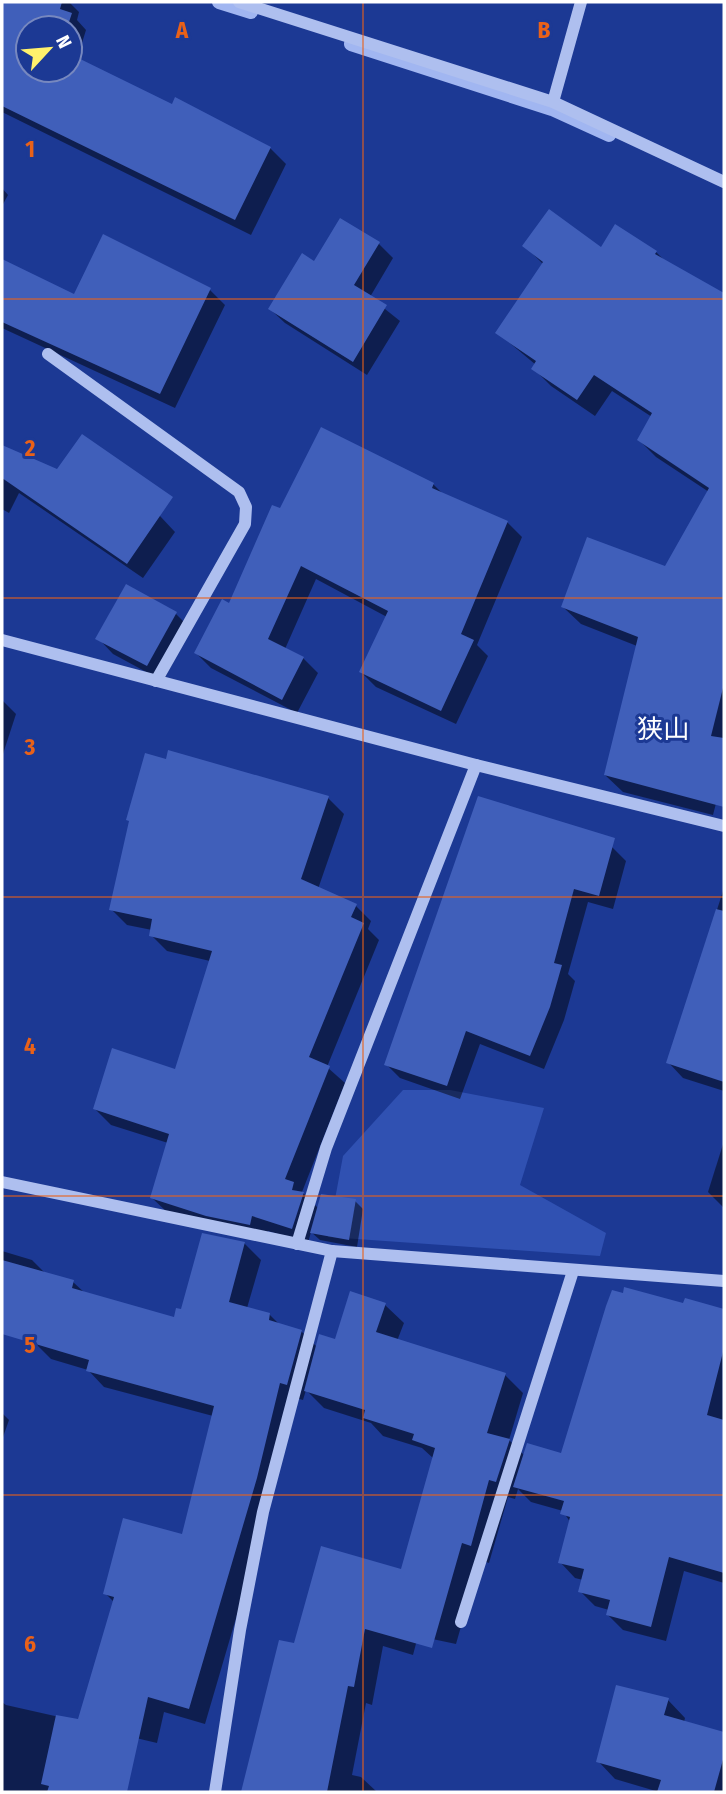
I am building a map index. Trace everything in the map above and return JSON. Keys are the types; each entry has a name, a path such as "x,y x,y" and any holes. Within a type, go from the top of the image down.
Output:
{"street":[{"path":"239,2 553,102 724,182"},
{"path":"553,102 581,2"},
{"path":"48,354 239,492 246,506 245,524 156,681"},
{"path":"2,640 475,765 724,826"},
{"path":"297,1244 326,1148 475,765"},
{"path":"2,1182 331,1251 724,1281"},
{"path":"215,1792 240,1630 264,1511 331,1251"},
{"path":"461,1622 573,1271"}],"shaded area":[{"path":"403,1090 450,1090 544,1108 520,1185 606,1233 600,1256 328,1237 343,1156"}],"building":[{"path":"2,2 62,2 60,9 72,14 14,14 14,84 84,84 84,61 172,104 175,97 271,147 235,220 2,106"},
{"path":"549,209 601,247 615,224 657,251 655,254 724,293 724,684 711,736 724,738 724,807 604,775 638,637 561,607 587,537 665,566 709,488 637,440 652,413 594,375 577,400 531,369 536,361 495,333 543,262 522,246"},
{"path":"340,218 380,242 354,285 387,305 353,362 268,309 302,253 314,261"},
{"path":"103,234 211,288 160,394 2,322 2,259 74,294"},
{"path":"321,427 434,483 432,488 508,521 461,634 474,640 441,711 359,672 388,611 301,566 268,639 304,657 282,700 194,653 222,599 229,603 272,505 280,508"},
{"path":"82,434 173,497 127,564 2,478 2,445 57,469"},
{"path":"126,584 177,612 147,666 95,639"},
{"path":"168,750 329,796 301,879 357,904 351,917 364,923 309,1057 330,1066 285,1179 294,1182 292,1190 304,1192 292,1229 252,1216 250,1225 206,1216 150,1198 169,1134 93,1109 112,1048 175,1069 212,951 149,936 152,919 109,910 129,821 126,820 145,753 166,759"},
{"path":"478,796 615,838 599,896 574,889 554,963 562,965 550,1007 530,1056 466,1031 447,1086 384,1065"},
{"path":"716,909 724,911 724,1082 666,1063"},
{"path":"321,1194 356,1199 349,1240 310,1233"},
{"path":"202,1233 245,1242 229,1302 270,1313 269,1320 302,1330 287,1385 280,1383 257,1478 189,1709 148,1697 127,1792 47,1792 49,1786 41,1784 56,1715 78,1719 114,1597 103,1594 123,1518 182,1534 214,1406 86,1371 89,1360 2,1334 2,1260 74,1280 72,1288 174,1317 176,1308 181,1309"},
{"path":"624,1287 683,1303 685,1298 724,1309 724,1348 707,1415 724,1420 724,1573 669,1557 651,1627 606,1615 610,1600 578,1592 584,1569 558,1563 570,1517 560,1514 564,1501 513,1487 527,1443 561,1453 612,1290 623,1293"},
{"path":"350,1291 386,1303 376,1332 506,1373 487,1433 510,1439 496,1482 489,1480 471,1546 462,1543 432,1648 365,1629 354,1687 348,1686 327,1792 241,1792 279,1640 294,1643 321,1546 401,1569 435,1448 412,1440 414,1434 363,1418 365,1410 304,1391 319,1334 335,1339"},
{"path":"616,1685 669,1698 664,1715 724,1732 724,1756 714,1792 657,1792 661,1780 596,1762"}],"waterway":[{"path":"219,2 251,12"},
{"path":"351,44 552,109 609,135"}],"district":[{"name":"狭山","path":"663,729"}]}
